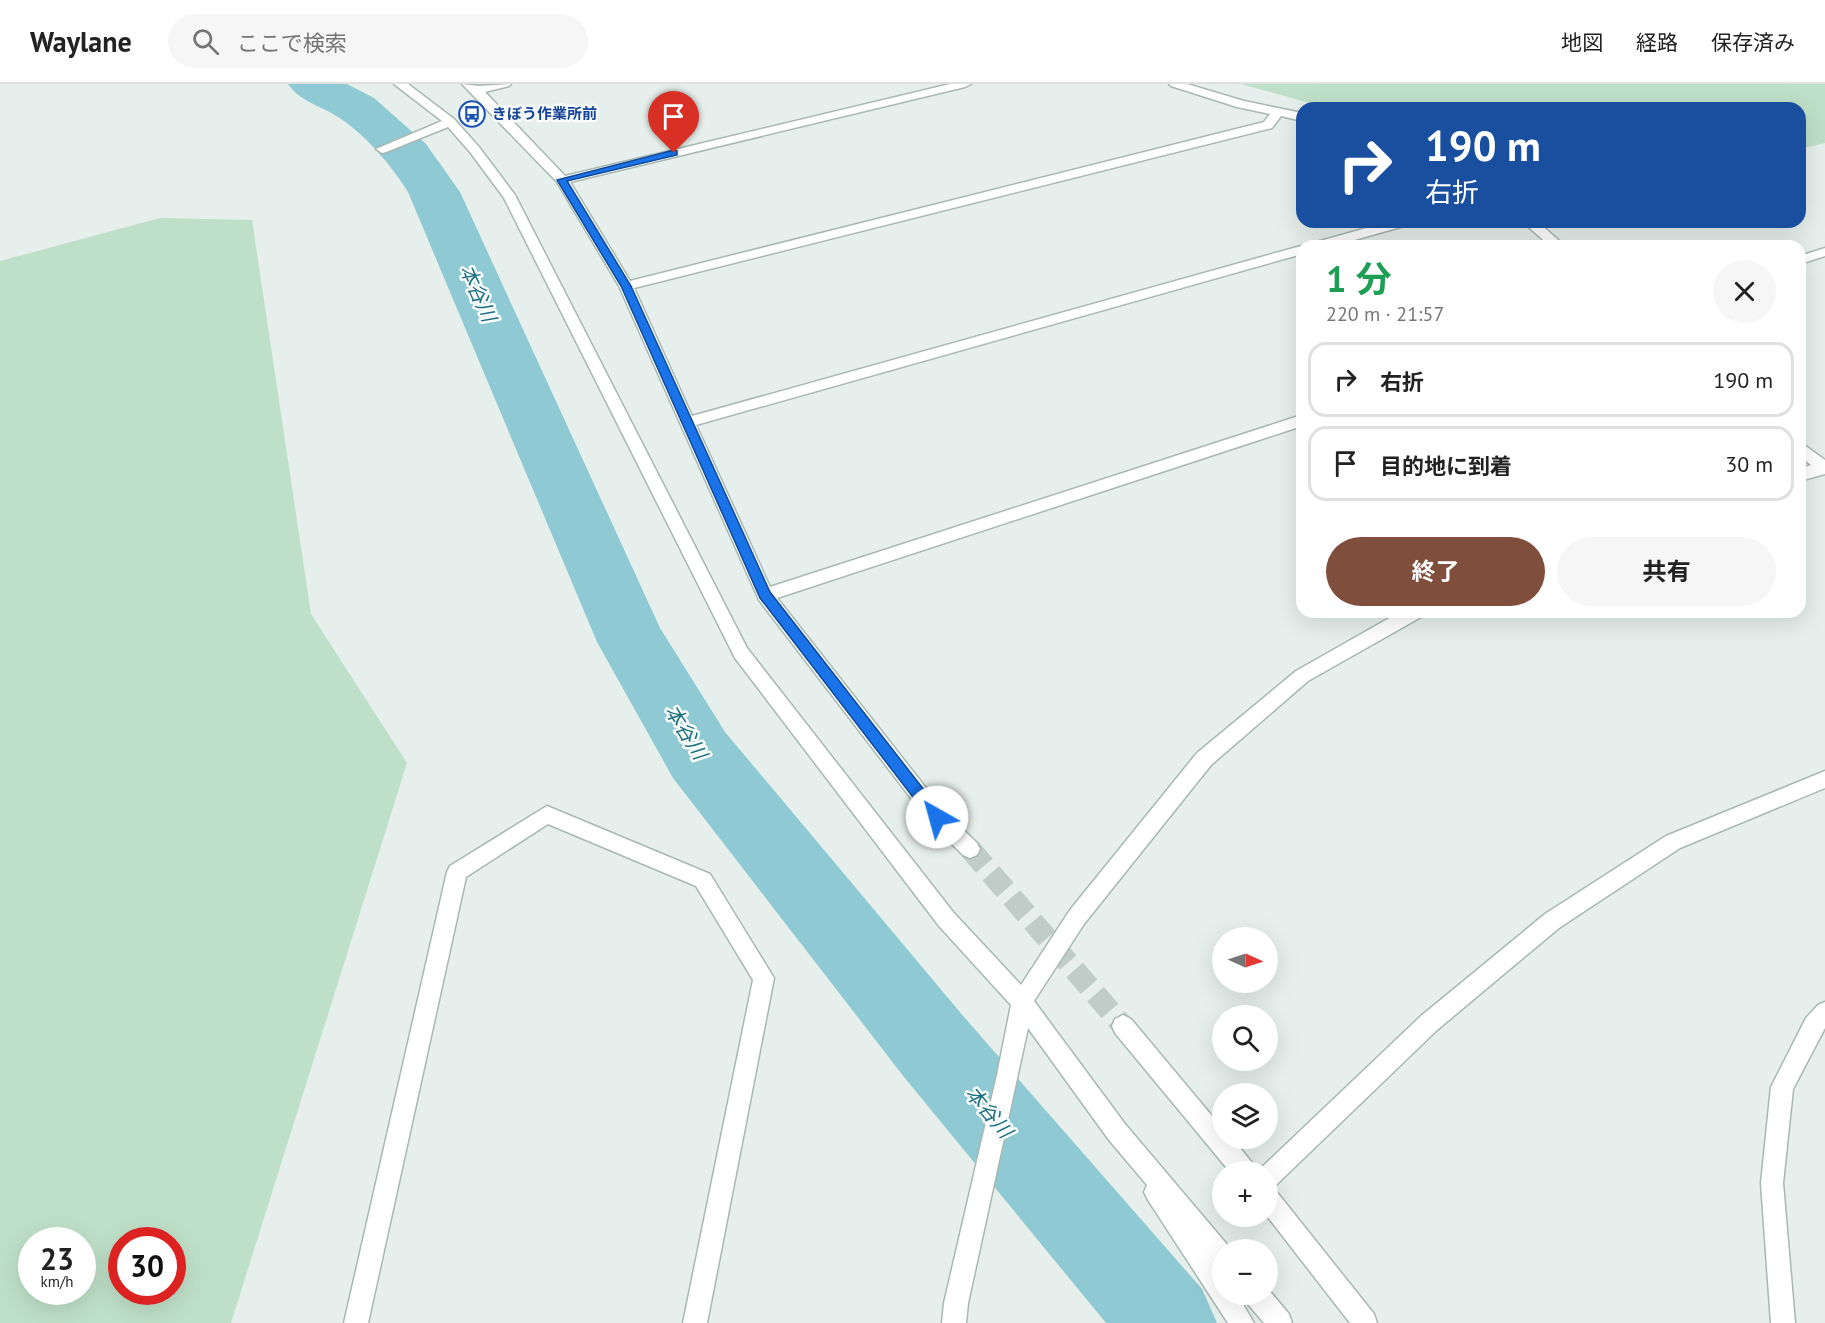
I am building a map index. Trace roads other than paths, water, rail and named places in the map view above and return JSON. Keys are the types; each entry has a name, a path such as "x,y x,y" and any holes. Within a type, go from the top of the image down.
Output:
{"street":[{"path":"400,84 418,94 450,122 485,161 510,198 741,653 946,918 1022,1002 1117,1132 1242,1323"},
{"path":"473,87 505,84"},
{"path":"561,180 965,84"},
{"path":"1175,84 1241,104 1296,116"},
{"path":"473,87 561,180 626,286 765,595 937,817 970,849"},
{"path":"626,286 1268,125 1278,112"},
{"path":"382,149 450,122"},
{"path":"1338,240 1382,228"},
{"path":"1537,228 1551,240"},
{"path":"689,422 1296,252"},
{"path":"1806,258 1825,252"},
{"path":"765,595 1296,422"},
{"path":"1806,453 1825,467"},
{"path":"1806,473 1825,467"},
{"path":"955,1313 1022,1002 1077,917 1204,759 1297,679 1404,618"},
{"path":"1278,1167 1429,1023 1552,921 1673,842 1825,779"},
{"path":"356,1323 457,872 547,815 703,880 764,978 695,1323"},
{"path":"1783,1323 1772,1182 1782,1087 1814,1025 1825,1012"},
{"path":"1123,1026 1236,1161"},
{"path":"1117,1132 1212,1244"},
{"path":"1278,1212 1365,1323"},
{"path":"1265,1305 1280,1323"}],"waterway":[{"name":"本谷川","path":"311,84 357,108 409,154 434,192 632,642 699,755 934,1047 1168,1323"}],"tunnel":[{"path":"970,849 1123,1026"}],"place":[{"name":"きぼう作業所前","path":"472,114"}]}
